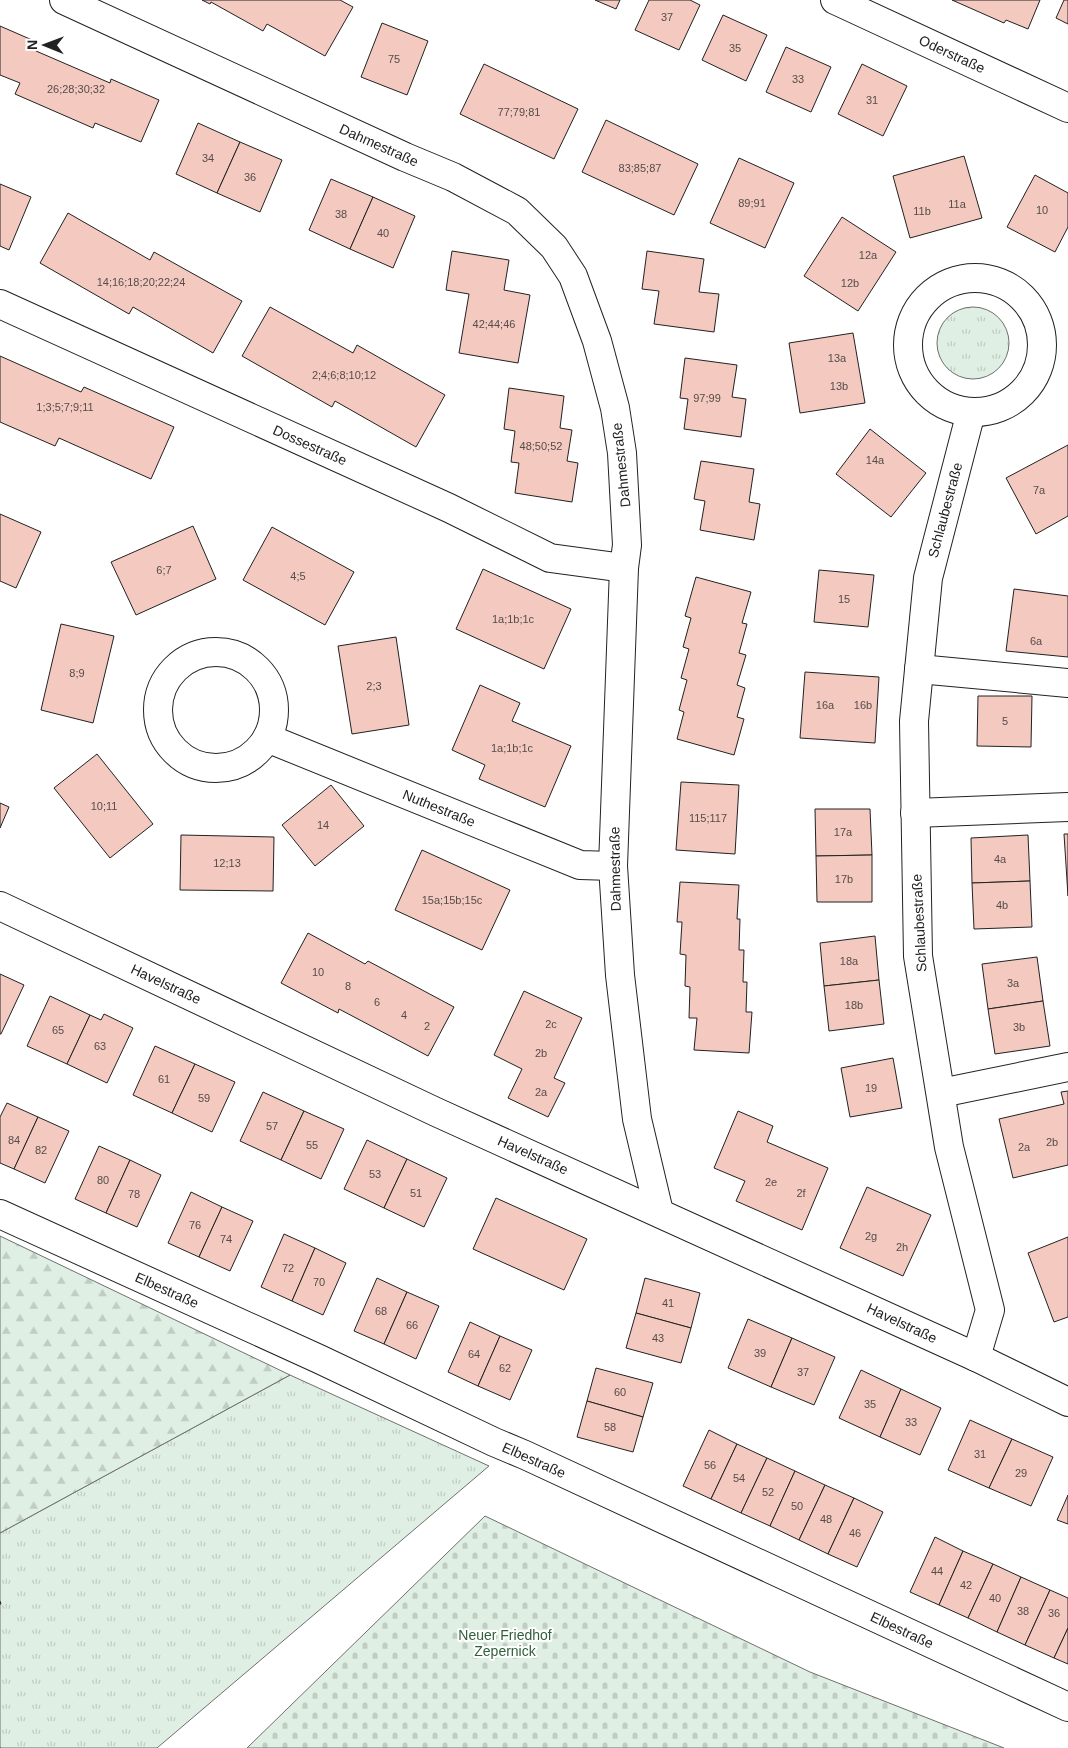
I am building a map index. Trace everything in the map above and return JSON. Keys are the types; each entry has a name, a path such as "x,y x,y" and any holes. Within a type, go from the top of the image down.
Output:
{"street":[{"name":"Dahmestraße","path":"64,0 405,157 453,177 517,212 554,247 573,276 596,341 615,408 622,453 627,545 624,568 613,866 620,975 637,1118 659,1212"},
{"name":"Oderstraße","path":"836,0 1068,108"},
{"path":"976,278 997,282 1016,292 1030,308 1039,327 1042,348 1037,369 1027,387 1011,402 992,410 971,412 948,407 929,394 915,376 908,354 909,331 918,310 933,292 953,282 976,278"},
{"name":"Dossestraße","path":"0,304 449,508 550,558 624,568"},
{"name":"Schlaubestraße","path":"971,412 928,578 914,721 918,956 949,1147 990,1310 976,1357"},
{"path":"208,652 226,653 244,659 258,670 268,685 274,703 273,721 267,738 254,754 237,765 217,769 197,766 179,756 166,741 159,722 158,702 164,683 176,668 190,658 208,652"},
{"path":"919,669 1068,683"},
{"name":"Nuthestraße","path":"267,738 580,865 613,866"},
{"path":"915,812 1068,806"},
{"name":"Havelstraße","path":"0,906 436,1112 976,1357 1068,1402"},
{"path":"941,1093 1064,1068"},
{"name":"Elbestraße","path":"0,1214 310,1355 1068,1707"}],"green space":[{"path":"973,307 993,313 1003,323 1009,343 1003,363 993,373 973,379 953,373 943,363 937,343 943,323 953,313"},
{"path":"0,1236 290,1375 0,1533"},
{"path":"290,1375 489,1466 157,1748 1,1748 0,1533"},
{"name":"Neuer Friedhof Zepernick","path":"485,1516 810,1672 1004,1748 247,1748"}],"building":[{"path":"202,0 340,0 353,7 325,56 267,24 263,31 211,2 210,4"},
{"path":"595,0 620,0 616,9"},
{"path":"649,0 690,0 700,5 679,50 635,30"},
{"path":"952,0 1040,0 1028,29 1006,20 1004,23"},
{"path":"1064,0 1068,0 1068,24 1056,18"},
{"path":"723,15 767,35 746,81 702,60"},
{"path":"382,23 428,41 407,95 361,77"},
{"path":"0,26 39,43 36,51 110,83 111,79 159,100 141,142 95,123 93,128 15,94 20,83 0,75"},
{"path":"786,47 831,67 811,112 766,92"},
{"path":"484,64 578,109 554,159 460,114"},
{"path":"862,64 907,86 883,136 838,114"},
{"path":"606,120 698,164 674,215 582,172"},
{"path":"198,123 240,142 217,193 176,174"},
{"path":"240,142 282,160 260,212 217,193"},
{"path":"964,156 982,218 910,238 893,176"},
{"path":"739,158 794,183 765,248 710,223"},
{"path":"1035,175 1068,193 1068,227 1055,252 1007,227"},
{"path":"331,179 373,197 350,249 309,230"},
{"path":"0,184 31,197 9,250 0,246"},
{"path":"373,197 415,216 393,268 350,249"},
{"path":"68,213 150,260 154,252 242,301 213,353 133,307 129,314 40,263"},
{"path":"842,217 896,252 858,311 804,276"},
{"path":"452,251 509,260 504,290 530,295 518,363 459,353 469,294 446,290"},
{"path":"647,251 704,259 699,292 719,294 714,332 654,324 659,291 642,289"},
{"path":"270,307 353,353 357,345 445,395 416,447 335,401 332,407 242,356"},
{"path":"853,333 865,403 800,413 789,343"},
{"path":"0,356 81,392 84,387 174,427 151,479 59,438 55,446 0,422"},
{"path":"685,358 737,365 732,397 746,399 741,437 684,429 688,399 680,398"},
{"path":"509,388 564,396 560,428 572,430 567,461 578,463 572,502 515,493 519,463 511,462 515,431 504,429"},
{"path":"870,429 926,473 891,517 836,474"},
{"path":"1068,445 1068,516 1036,534 1006,478"},
{"path":"701,461 754,469 749,502 760,504 754,540 700,530 705,501 694,499"},
{"path":"0,514 41,532 16,588 0,581"},
{"path":"193,526 216,579 136,615 111,562"},
{"path":"272,527 354,572 325,625 243,580"},
{"path":"483,569 571,609 544,669 456,629"},
{"path":"819,570 874,575 868,627 814,622"},
{"path":"696,577 751,592 742,623 747,624 739,653 746,655 737,685 745,688 737,717 744,719 734,755 677,739 684,712 679,710 687,680 681,678 689,649 683,647 691,618 685,616"},
{"path":"1014,589 1068,596 1068,657 1006,651"},
{"path":"61,624 114,636 93,723 41,710"},
{"path":"396,637 409,725 352,734 338,646"},
{"path":"805,672 879,677 875,743 800,738"},
{"path":"480,685 520,703 512,721 571,746 545,807 479,779 485,765 452,750"},
{"path":"978,696 1032,696 1031,747 977,746"},
{"path":"97,754 153,824 110,858 54,788"},
{"path":"681,782 739,785 735,854 676,850"},
{"path":"331,785 364,826 315,866 282,825"},
{"path":"0,803 9,807 0,828"},
{"path":"815,809 870,809 872,855 816,856"},
{"path":"1064,834 1068,834 1068,896"},
{"path":"181,835 274,837 273,891 180,890"},
{"path":"1028,835 1030,881 972,883 971,838"},
{"path":"422,850 510,890 482,950 395,910"},
{"path":"872,855 872,902 817,902 816,856"},
{"path":"1030,881 1032,927 974,929 972,883"},
{"path":"680,882 739,885 737,919 740,919 739,950 744,950 743,982 747,982 746,1012 752,1012 749,1053 694,1050 697,1018 689,1018 690,987 685,986 686,955 680,954 682,922 677,922"},
{"path":"308,933 365,964 368,961 454,1007 428,1056 339,1009 338,1013 281,983"},
{"path":"875,936 879,980 824,986 820,943"},
{"path":"1037,957 1043,1001 988,1009 982,964"},
{"path":"0,974 24,985 1,1034 0,1034"},
{"path":"879,980 884,1024 829,1031 824,986"},
{"path":"524,991 582,1018 554,1078 565,1083 548,1117 508,1098 522,1069 494,1055"},
{"path":"50,996 90,1015 67,1064 27,1046"},
{"path":"1043,1001 1050,1046 995,1054 988,1009"},
{"path":"104,1014 133,1028 107,1083 67,1064 90,1015 101,1020"},
{"path":"155,1046 195,1064 172,1113 133,1095"},
{"path":"893,1058 902,1108 850,1117 841,1068"},
{"path":"195,1064 235,1082 212,1132 172,1113"},
{"path":"1068,1091 1068,1165 1013,1178 999,1119 1064,1104 1061,1092"},
{"path":"263,1092 304,1111 281,1160 240,1141"},
{"path":"7,1103 38,1117 14,1169 0,1163 0,1117"},
{"path":"304,1111 344,1129 321,1179 281,1160"},
{"path":"738,1111 773,1126 767,1142 828,1168 802,1230 736,1201 745,1181 714,1168"},
{"path":"38,1117 69,1131 45,1183 14,1169"},
{"path":"367,1140 407,1159 384,1208 344,1189"},
{"path":"99,1146 130,1160 106,1213 75,1199"},
{"path":"407,1159 447,1178 424,1227 384,1208"},
{"path":"130,1160 161,1175 137,1227 106,1213"},
{"path":"867,1187 931,1215 903,1276 840,1248"},
{"path":"191,1192 222,1207 199,1257 168,1243"},
{"path":"496,1198 587,1239 564,1290 473,1249"},
{"path":"222,1207 253,1221 230,1271 199,1257"},
{"path":"284,1234 315,1248 292,1301 261,1287"},
{"path":"1068,1237 1068,1317 1054,1322 1028,1253"},
{"path":"315,1248 346,1263 323,1315 292,1301"},
{"path":"377,1278 407,1292 384,1344 354,1331"},
{"path":"645,1278 700,1293 691,1328 636,1313"},
{"path":"407,1292 439,1306 416,1359 384,1344"},
{"path":"636,1313 691,1328 681,1363 626,1348"},
{"path":"748,1319 792,1338 771,1387 728,1368"},
{"path":"470,1322 500,1336 478,1386 448,1372"},
{"path":"500,1336 532,1350 510,1400 478,1386"},
{"path":"792,1338 835,1357 814,1405 771,1387"},
{"path":"596,1368 653,1383 643,1417 587,1401"},
{"path":"861,1370 901,1389 880,1437 839,1418"},
{"path":"901,1389 941,1408 920,1455 880,1437"},
{"path":"587,1401 643,1417 633,1452 577,1437"},
{"path":"970,1420 1012,1439 989,1488 948,1470"},
{"path":"709,1430 737,1444 711,1499 683,1486"},
{"path":"1012,1439 1053,1457 1031,1506 989,1488"},
{"path":"737,1444 767,1458 741,1513 711,1499"},
{"path":"767,1458 795,1471 770,1526 741,1513"},
{"path":"795,1471 825,1485 799,1540 770,1526"},
{"path":"825,1485 854,1498 828,1554 799,1540"},
{"path":"1068,1495 1068,1524 1057,1520"},
{"path":"854,1498 883,1512 857,1567 828,1554"},
{"path":"935,1537 963,1551 939,1605 910,1592"},
{"path":"963,1551 993,1564 968,1618 939,1605"},
{"path":"993,1564 1021,1577 997,1632 968,1618"},
{"path":"1021,1577 1050,1590 1025,1645 997,1632"},
{"path":"1050,1590 1068,1598 1068,1628 1054,1658 1025,1645"},
{"path":"1068,1628 1068,1664 1054,1658"}],"fence":[{"path":"0,1601 0,1604"}]}
